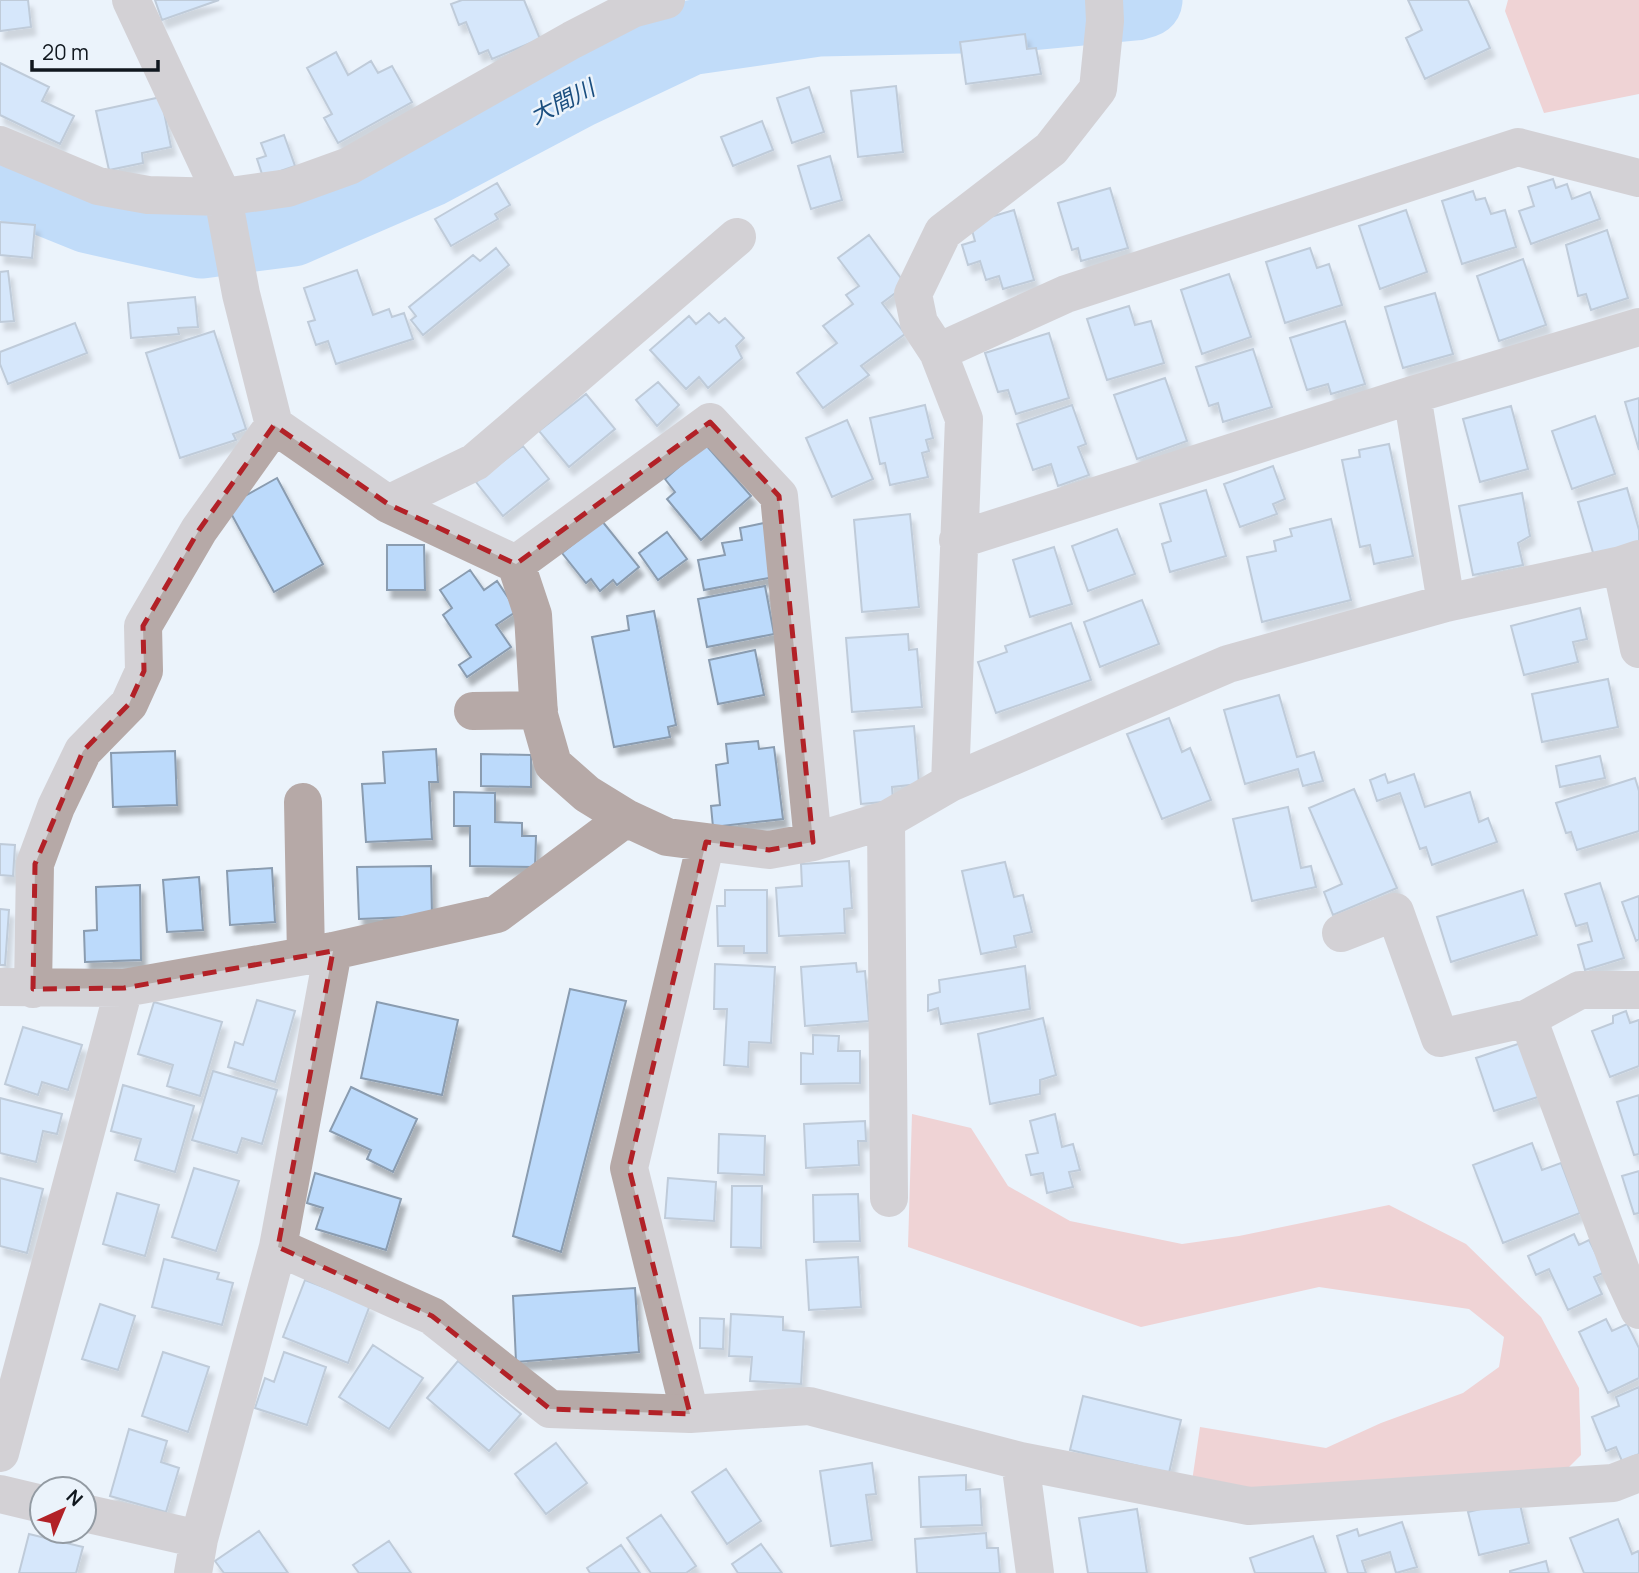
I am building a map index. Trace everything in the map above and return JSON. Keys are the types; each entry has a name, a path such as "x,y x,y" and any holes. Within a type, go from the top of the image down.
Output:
{"street":[{"path":"131,0 223,197 236,268 274,425 388,504 516,564 533,615 539,710 553,764 587,794 626,818 667,837 769,850 813,842 886,820 950,783 1228,664 1446,603 1630,562 1639,649"},
{"path":"0,145 98,186 148,195 223,197 288,188 349,166 572,40 632,9 666,0"},
{"path":"950,783 964,419 938,352 919,323 913,294 943,232 1051,149 1097,89 1105,10"},
{"path":"938,352 1066,294 1518,147 1639,178"},
{"path":"388,504 475,462 737,237"},
{"path":"958,540 1412,395 1639,327"},
{"path":"1412,395 1446,603"},
{"path":"516,564 710,422 779,496 813,842"},
{"path":"274,425 199,530 143,626 144,671 129,704 83,751 56,807 35,864 17,988 124,988 320,953 497,914 626,818"},
{"path":"473,711 539,710"},
{"path":"98,1518 196,1556 278,1247 320,953 303,802"},
{"path":"886,820 889,1198"},
{"path":"690,1414 629,1168 706,842"},
{"path":"1341,933 1395,912 1440,1038 1528,1018 1580,990 1639,990"},
{"path":"0,1452 124,988"},
{"path":"1528,1018 1630,1267 1639,1310"},
{"path":"278,1247 432,1316 550,1409 690,1414 809,1406 1020,1461 1249,1506 1613,1483 1639,1473"},
{"path":"1020,1461 1035,1573"},
{"path":"0,1494 28,1501"}],"highlighted area":[{"path":"710,422 779,496 813,842 769,850 706,842 629,1168 690,1414 550,1409 432,1316 278,1247 333,951 124,988 33,989 35,864 83,751 129,704 144,671 143,626 199,530 274,425 388,504 516,564"}],"shaded area":[{"path":"1508,0 1639,0 1639,94 1544,113 1505,11"},
{"path":"912,1114 971,1128 1008,1186 1070,1221 1182,1244 1239,1236 1389,1205 1466,1244 1541,1317 1579,1388 1581,1455 1555,1481 1190,1495 1200,1427 1326,1448 1381,1423 1463,1393 1499,1367 1504,1337 1469,1309 1319,1287 1141,1327 908,1247"}],"building":[{"path":"0,0 28,0 31,27 0,31"},
{"path":"155,0 219,0 162,20"},
{"path":"462,0 524,0 540,39 492,59 488,50 479,54 466,22 459,25 451,4"},
{"path":"1408,0 1468,0 1490,48 1425,79 1406,38 1422,30"},
{"path":"1025,34 1027,49 1036,48 1041,74 966,84 960,42"},
{"path":"336,52 348,75 371,61 378,73 392,66 412,102 338,143 324,118 332,114 307,68"},
{"path":"0,63 49,87 42,101 74,116 60,144 0,115"},
{"path":"896,86 903,152 858,157 851,91"},
{"path":"809,87 824,132 792,143 777,98"},
{"path":"161,97 171,147 142,153 143,163 109,170 96,111"},
{"path":"762,121 773,150 733,166 721,137"},
{"path":"284,135 295,166 263,177 257,159 266,156 261,143"},
{"path":"830,156 842,200 811,209 798,166"},
{"path":"1553,179 1556,188 1567,184 1572,199 1590,192 1600,219 1531,244 1519,211 1534,206 1528,187"},
{"path":"497,183 510,205 495,214 498,219 451,246 435,219"},
{"path":"1110,188 1128,248 1081,261 1078,248 1072,250 1058,203"},
{"path":"1473,191 1476,200 1485,198 1491,214 1505,210 1516,247 1462,264 1442,201"},
{"path":"1014,210 1034,280 1003,289 999,276 986,280 980,261 968,265 962,245 975,241 970,223"},
{"path":"1406,210 1427,272 1380,289 1359,226"},
{"path":"0,222 35,225 32,258 0,255"},
{"path":"1607,230 1628,298 1591,310 1586,294 1578,296 1566,245"},
{"path":"869,235 906,285 882,303 905,334 861,366 869,375 823,408 797,373 837,343 823,326 853,304 846,295 859,286 838,258"},
{"path":"496,248 509,265 423,335 411,320 416,316 409,307 473,255 480,261"},
{"path":"1310,248 1317,268 1329,264 1342,305 1285,323 1266,262"},
{"path":"1523,259 1546,325 1499,341 1477,276"},
{"path":"357,270 373,315 389,309 392,317 404,313 413,339 336,364 328,341 316,345 308,322 315,320 304,288"},
{"path":"8,271 14,321 0,322 0,272"},
{"path":"1229,274 1251,337 1202,354 1181,290"},
{"path":"1435,293 1453,354 1403,368 1385,307"},
{"path":"195,297 198,327 178,328 179,334 131,338 128,303"},
{"path":"1129,306 1135,325 1151,321 1164,363 1107,380 1087,319"},
{"path":"709,313 719,323 725,318 744,338 736,346 742,358 708,388 699,377 686,389 650,350 689,316 696,324"},
{"path":"1345,321 1365,384 1331,394 1328,384 1307,390 1290,338"},
{"path":"75,323 87,353 8,384 0,364 0,352"},
{"path":"214,331 246,429 233,434 236,440 180,458 146,353"},
{"path":"1049,333 1069,398 1016,414 1008,390 998,392 985,353"},
{"path":"1253,349 1272,407 1223,422 1218,403 1209,406 1196,367"},
{"path":"1165,378 1187,441 1137,459 1114,395"},
{"path":"658,382 679,405 657,426 636,400"},
{"path":"586,394 615,429 569,467 539,431"},
{"path":"1639,398 1639,450 1625,402"},
{"path":"925,405 933,438 926,440 929,451 922,453 928,477 890,485 885,463 880,464 870,418"},
{"path":"1072,405 1086,444 1078,447 1089,475 1058,486 1051,464 1033,470 1017,424"},
{"path":"1511,406 1528,469 1480,482 1463,419"},
{"path":"1595,416 1615,474 1572,489 1552,431"},
{"path":"847,420 873,479 832,497 806,438"},
{"path":"705,444 751,496 701,540 667,499 675,492 665,479"},
{"path":"1389,444 1413,556 1374,564 1370,545 1360,547 1342,460 1360,457 1359,450"},
{"path":"523,446 549,479 503,516 476,482"},
{"path":"1273,466 1285,499 1273,504 1277,514 1240,527 1224,484"},
{"path":"277,478 323,564 274,592 227,506"},
{"path":"1627,488 1639,530 1639,543 1594,556 1578,502"},
{"path":"1206,490 1226,556 1170,572 1162,544 1171,541 1160,504"},
{"path":"1522,493 1530,536 1518,543 1523,565 1473,575 1459,506"},
{"path":"910,514 919,607 862,612 854,520"},
{"path":"1331,519 1351,600 1262,622 1247,557 1276,551 1274,541 1292,536 1290,529"},
{"path":"602,521 639,567 617,585 613,580 600,591 591,579 586,583 562,553"},
{"path":"764,523 774,577 704,590 698,560 725,555 722,543 742,540 740,528"},
{"path":"1117,529 1135,574 1088,591 1072,546"},
{"path":"667,532 687,559 658,580 639,553"},
{"path":"387,545 424,545 425,590 387,590"},
{"path":"1054,547 1072,604 1030,617 1013,560"},
{"path":"470,570 484,590 497,581 517,611 496,625 511,647 467,677 459,665 471,657 443,615 452,608 440,590"},
{"path":"765,586 774,634 707,647 698,599"},
{"path":"1142,600 1159,644 1100,667 1084,622"},
{"path":"1580,608 1587,639 1573,642 1578,662 1524,675 1511,626"},
{"path":"654,611 676,725 668,727 670,737 614,747 592,637 629,630 627,616"},
{"path":"1071,623 1091,680 996,713 978,662 1007,652 1005,646"},
{"path":"908,634 909,650 917,649 922,707 852,712 846,638"},
{"path":"755,650 764,695 718,704 709,660"},
{"path":"1608,679 1618,727 1542,742 1532,694"},
{"path":"1279,695 1297,757 1314,752 1323,781 1303,786 1298,769 1245,784 1224,710"},
{"path":"1169,718 1182,752 1190,748 1211,800 1162,819 1127,734"},
{"path":"914,726 919,784 892,787 893,801 861,804 854,731"},
{"path":"758,741 759,749 774,747 783,819 713,827 711,806 720,805 716,765 728,763 726,744"},
{"path":"436,749 438,782 429,782 432,839 366,842 362,784 385,783 383,752"},
{"path":"175,751 177,805 113,807 111,753"},
{"path":"481,754 531,755 531,787 481,786"},
{"path":"1600,756 1605,778 1560,787 1556,766"},
{"path":"1385,774 1388,783 1414,774 1425,807 1470,792 1479,822 1488,818 1497,842 1432,865 1426,847 1420,849 1400,793 1377,801 1370,780"},
{"path":"1635,778 1639,791 1639,831 1577,850 1571,832 1566,833 1556,803"},
{"path":"1354,789 1397,888 1333,915 1324,892 1342,884 1309,808"},
{"path":"454,792 495,793 495,822 522,823 522,836 536,836 535,867 470,866 470,826 454,826"},
{"path":"1288,807 1301,868 1311,866 1316,887 1252,901 1233,819"},
{"path":"0,844 15,845 13,876 0,875"},
{"path":"849,861 852,908 844,909 845,933 779,936 776,888 802,886 801,864"},
{"path":"1005,862 1014,897 1023,895 1032,932 1014,936 1016,947 981,954 962,871"},
{"path":"431,866 432,916 359,919 357,867"},
{"path":"272,868 275,922 230,925 227,871"},
{"path":"199,877 203,930 167,932 163,880"},
{"path":"1600,883 1624,958 1585,970 1578,945 1592,941 1587,923 1576,926 1565,894"},
{"path":"140,885 141,960 85,962 84,931 97,930 96,887"},
{"path":"725,890 767,890 767,953 744,953 744,946 718,946 717,906 725,906"},
{"path":"1523,890 1537,935 1451,962 1437,917"},
{"path":"1639,896 1639,939 1636,941 1622,902"},
{"path":"0,909 9,910 5,965 0,965"},
{"path":"856,963 857,972 865,971 869,1021 805,1026 801,967"},
{"path":"715,964 775,967 771,1043 749,1042 748,1067 724,1065 727,1009 714,1009"},
{"path":"1025,966 1030,1009 941,1024 938,1008 928,1011 928,995 940,992 939,980"},
{"path":"570,989 626,1001 561,1252 513,1236"},
{"path":"257,1000 295,1011 275,1082 228,1067 235,1042 243,1045"},
{"path":"154,1002 222,1022 200,1096 167,1086 173,1065 138,1054"},
{"path":"377,1002 458,1020 442,1095 361,1078"},
{"path":"1626,1011 1630,1023 1639,1020 1639,1066 1610,1077 1592,1031 1613,1023 1613,1016"},
{"path":"1043,1018 1056,1075 1040,1080 1040,1094 990,1104 978,1034"},
{"path":"23,1027 82,1045 68,1090 42,1082 38,1095 5,1084"},
{"path":"813,1035 839,1036 838,1051 860,1051 860,1083 801,1084 801,1053 813,1054"},
{"path":"1524,1042 1541,1096 1494,1111 1476,1058"},
{"path":"213,1071 277,1090 262,1144 242,1138 237,1153 192,1140"},
{"path":"123,1085 194,1106 175,1172 135,1160 141,1139 111,1131"},
{"path":"351,1087 417,1119 393,1172 367,1159 371,1150 330,1131"},
{"path":"1639,1095 1639,1154 1634,1155 1617,1102"},
{"path":"0,1098 62,1114 57,1134 43,1131 36,1162 0,1153"},
{"path":"1055,1114 1062,1147 1073,1144 1080,1170 1069,1172 1073,1187 1047,1193 1043,1173 1031,1175 1026,1155 1038,1153 1030,1121"},
{"path":"865,1121 866,1141 858,1141 859,1165 806,1168 804,1124"},
{"path":"719,1134 765,1136 764,1175 718,1173"},
{"path":"1532,1143 1542,1170 1561,1163 1580,1213 1503,1243 1473,1165"},
{"path":"194,1168 239,1181 216,1251 172,1237"},
{"path":"1639,1171 1639,1213 1634,1214 1622,1176"},
{"path":"315,1173 401,1199 386,1250 316,1229 323,1208 307,1203"},
{"path":"0,1178 43,1189 27,1253 0,1246"},
{"path":"668,1178 716,1182 714,1221 665,1218"},
{"path":"732,1186 762,1186 761,1248 731,1247"},
{"path":"117,1193 159,1205 145,1256 103,1244"},
{"path":"858,1194 860,1241 814,1242 813,1195"},
{"path":"1574,1234 1579,1245 1589,1240 1605,1272 1594,1277 1602,1294 1568,1310 1549,1269 1536,1275 1528,1256"},
{"path":"858,1257 861,1307 809,1310 806,1260"},
{"path":"164,1259 219,1273 217,1279 233,1283 222,1325 152,1307"},
{"path":"305,1280 370,1305 348,1363 283,1337"},
{"path":"635,1288 639,1352 516,1362 513,1296"},
{"path":"100,1304 135,1316 118,1370 82,1359"},
{"path":"731,1314 783,1317 783,1330 804,1332 801,1384 750,1381 752,1357 729,1356"},
{"path":"700,1318 724,1319 723,1349 700,1348"},
{"path":"1606,1319 1612,1331 1627,1324 1639,1348 1639,1378 1608,1393 1579,1332"},
{"path":"373,1345 423,1378 389,1429 339,1397"},
{"path":"163,1352 209,1367 188,1432 142,1416"},
{"path":"284,1352 326,1367 307,1425 255,1408 265,1378 274,1382"},
{"path":"458,1361 521,1414 489,1451 427,1398"},
{"path":"1639,1387 1639,1454 1622,1461 1616,1447 1606,1451 1592,1417 1619,1406 1616,1397"},
{"path":"1083,1396 1181,1420 1169,1473 1070,1450"},
{"path":"129,1429 167,1441 161,1462 179,1468 166,1512 110,1496"},
{"path":"556,1443 587,1483 546,1514 515,1474"},
{"path":"872,1463 876,1494 866,1495 872,1540 831,1546 820,1471"},
{"path":"726,1469 761,1521 727,1544 692,1492"},
{"path":"966,1475 966,1490 980,1489 982,1525 921,1527 919,1477"},
{"path":"1519,1500 1529,1543 1479,1555 1468,1512"},
{"path":"1137,1509 1147,1573 1088,1573 1079,1518"},
{"path":"661,1515 696,1566 686,1573 651,1573 627,1538"},
{"path":"1618,1519 1632,1554 1638,1551 1639,1553 1639,1573 1584,1573 1570,1538"},
{"path":"1402,1522 1417,1567 1396,1573 1390,1552 1362,1561 1366,1573 1348,1573 1337,1536 1357,1529 1359,1536"},
{"path":"259,1531 288,1573 224,1573 215,1561"},
{"path":"986,1533 987,1548 998,1548 1000,1573 917,1573 915,1539"},
{"path":"1313,1536 1326,1573 1255,1573 1250,1558"},
{"path":"28,1538 28,1545 83,1547 76,1573 19,1573"},
{"path":"389,1541 411,1573 359,1573 353,1565"},
{"path":"761,1544 782,1573 738,1573 732,1564"},
{"path":"621,1545 640,1573 590,1573 587,1568"},
{"path":"1546,1561 1549,1573 1510,1573 1510,1571"}],"waterway":[{"name":"大間川","path":"0,180 89,216 201,241 292,229 428,170 577,91 689,38 819,19 1009,15 1145,0"}]}
